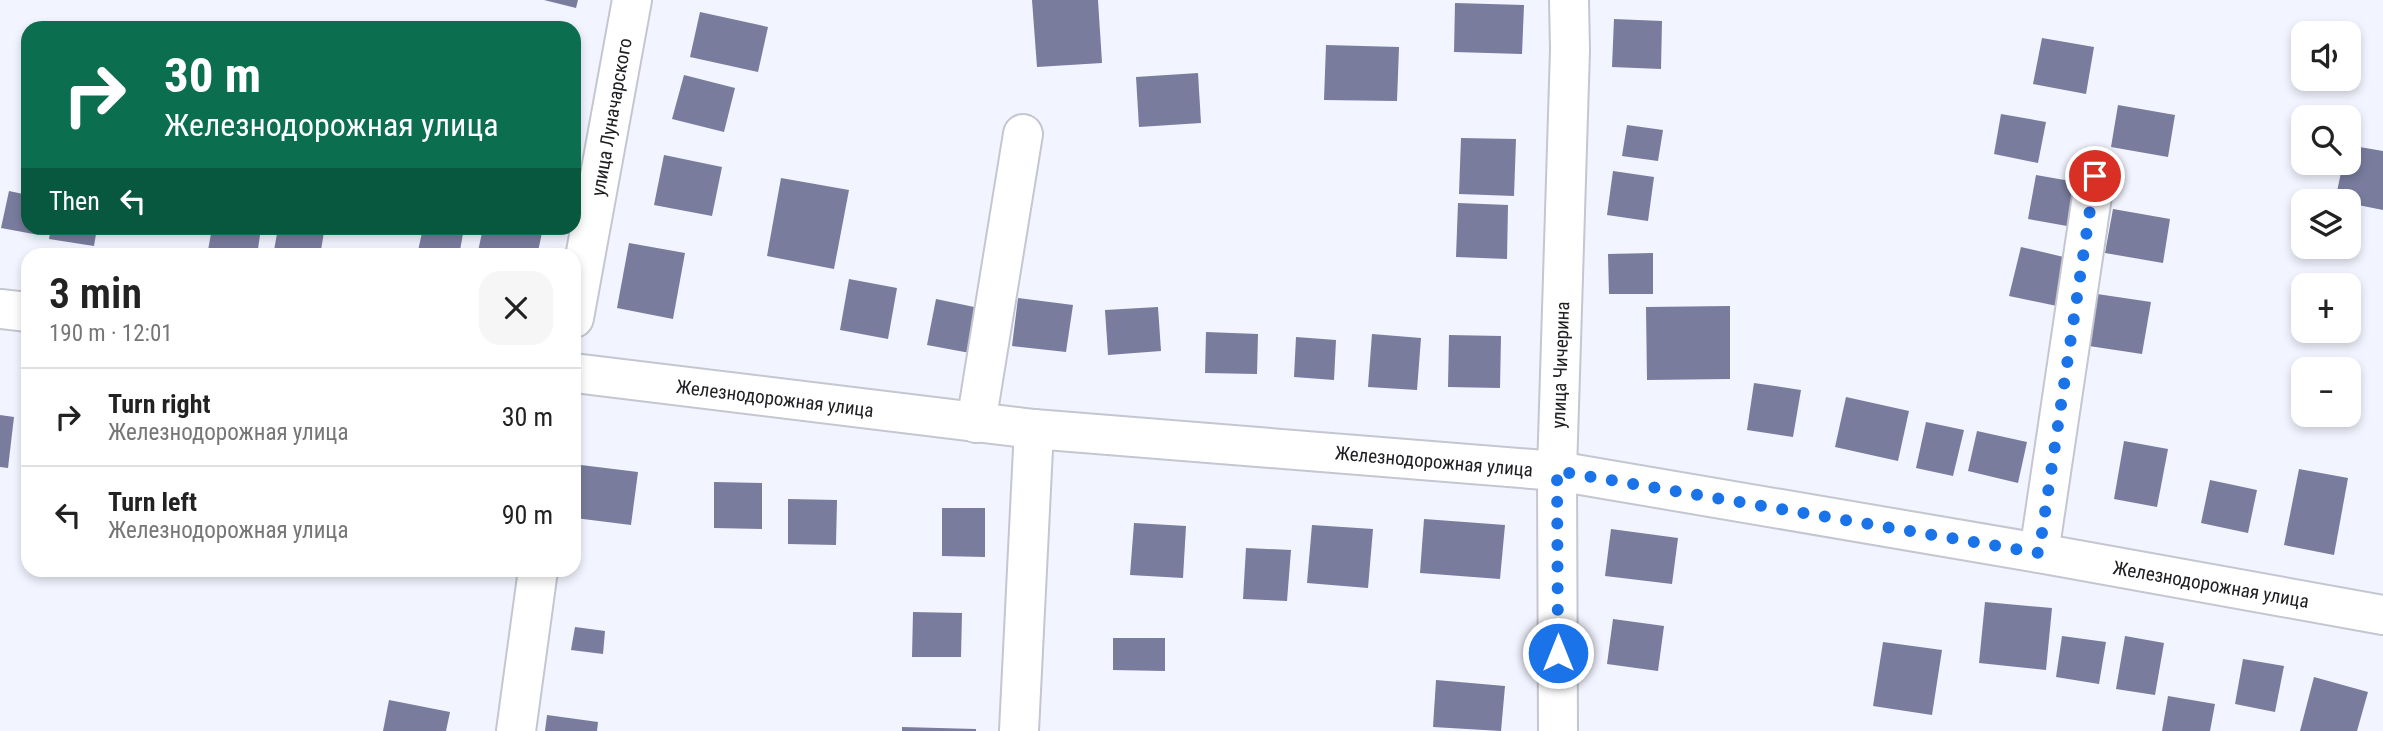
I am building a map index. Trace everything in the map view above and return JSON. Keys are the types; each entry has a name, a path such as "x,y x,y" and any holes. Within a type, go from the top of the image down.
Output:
{"street":[{"name":"улица Луначарского","path":"581,280 632,0"},
{"name":"улица Чичерина","path":"1558,731 1557,471 1570,50 1569,0"},
{"path":"976,423 1023,134"},
{"path":"2039,553 2095,176"},
{"path":"0,309 21,311"},
{"name":"Железнодорожная улица","path":"581,374 1034,429 1557,471 2383,615"},
{"path":"1019,731 1034,429"},
{"path":"516,731 537,577"}],"building":[{"path":"544,0 578,0 576,8"},
{"path":"1032,0 1098,0 1102,63 1037,67"},
{"path":"1455,3 1524,5 1522,54 1454,52"},
{"path":"700,12 768,27 758,72 690,57"},
{"path":"1614,19 1662,21 1661,69 1612,67"},
{"path":"2042,38 2094,47 2086,94 2033,84"},
{"path":"1326,45 1399,47 1397,101 1324,100"},
{"path":"1198,73 1201,123 1139,127 1136,77"},
{"path":"684,75 735,88 724,132 672,119"},
{"path":"2118,105 2175,115 2168,157 2111,147"},
{"path":"2001,114 2046,122 2038,163 1994,154"},
{"path":"1627,125 1663,130 1658,161 1622,156"},
{"path":"1461,138 1516,139 1514,196 1459,194"},
{"path":"2361,147 2383,151 2383,210 2361,206 2361,189 2338,189 2340,175 2361,175"},
{"path":"664,155 722,167 712,216 654,205"},
{"path":"1613,171 1654,177 1648,221 1607,215"},
{"path":"2036,175 2076,182 2067,226 2028,219"},
{"path":"781,178 849,190 834,269 767,256"},
{"path":"9,191 21,194 21,232 1,228"},
{"path":"1458,203 1508,205 1507,259 1456,257"},
{"path":"2113,209 2170,219 2163,263 2105,253"},
{"path":"50,235 96,235 94,246 49,239"},
{"path":"211,235 260,235 258,248 208,248"},
{"path":"277,235 324,235 321,248 274,248"},
{"path":"421,235 463,235 460,248 419,248"},
{"path":"482,235 542,235 539,248 479,248"},
{"path":"629,243 685,253 673,319 617,308"},
{"path":"2021,247 2068,258 2057,306 2009,296"},
{"path":"1653,253 1653,294 1609,294 1608,254"},
{"path":"849,279 897,288 888,339 840,330"},
{"path":"2097,294 2151,302 2142,354 2089,346"},
{"path":"1018,298 1073,305 1066,352 1012,346"},
{"path":"936,299 979,308 970,353 927,345"},
{"path":"1730,306 1730,379 1647,380 1646,307"},
{"path":"1158,307 1161,351 1108,355 1105,310"},
{"path":"1206,332 1258,334 1257,374 1205,373"},
{"path":"1372,334 1421,338 1417,390 1368,387"},
{"path":"1449,335 1501,336 1500,388 1448,387"},
{"path":"1296,337 1336,340 1334,380 1294,377"},
{"path":"1754,383 1801,390 1793,437 1747,430"},
{"path":"1846,397 1909,411 1898,461 1835,447"},
{"path":"0,415 14,417 8,468 0,467"},
{"path":"1926,422 1964,430 1953,476 1916,468"},
{"path":"1977,431 2027,442 2018,483 1968,471"},
{"path":"2124,441 2168,449 2157,507 2114,499"},
{"path":"581,465 638,472 631,525 581,519"},
{"path":"2299,469 2348,478 2334,555 2284,545"},
{"path":"2210,480 2257,490 2248,533 2201,523"},
{"path":"714,482 762,483 762,529 714,528"},
{"path":"788,499 837,500 836,545 788,544"},
{"path":"942,508 985,508 985,557 942,556"},
{"path":"1424,519 1505,525 1500,579 1420,573"},
{"path":"1134,523 1186,526 1183,578 1130,575"},
{"path":"1312,525 1373,529 1368,588 1307,583"},
{"path":"1611,529 1678,538 1672,584 1605,576"},
{"path":"1246,548 1291,550 1287,601 1243,599"},
{"path":"1985,602 2052,608 2046,670 1979,663"},
{"path":"913,612 962,613 961,657 912,657"},
{"path":"1613,619 1664,626 1658,671 1607,664"},
{"path":"575,627 605,631 603,654 571,650"},
{"path":"2062,636 2106,642 2099,684 2056,677"},
{"path":"2125,636 2164,643 2155,695 2116,689"},
{"path":"1113,638 1165,638 1165,671 1113,670"},
{"path":"1883,642 1942,650 1932,715 1873,706"},
{"path":"2243,659 2284,666 2275,712 2235,704"},
{"path":"2314,677 2368,692 2357,731 2300,731"},
{"path":"1436,680 1505,686 1501,731 1433,727"},
{"path":"2168,696 2215,704 2210,731 2162,731"},
{"path":"389,700 450,712 446,731 383,731"},
{"path":"547,715 598,722 597,731 545,731"},
{"path":"902,727 976,729 976,731 902,731"}],"route":[{"path":"1558,653 1557,471 2039,553 2095,176"}]}
